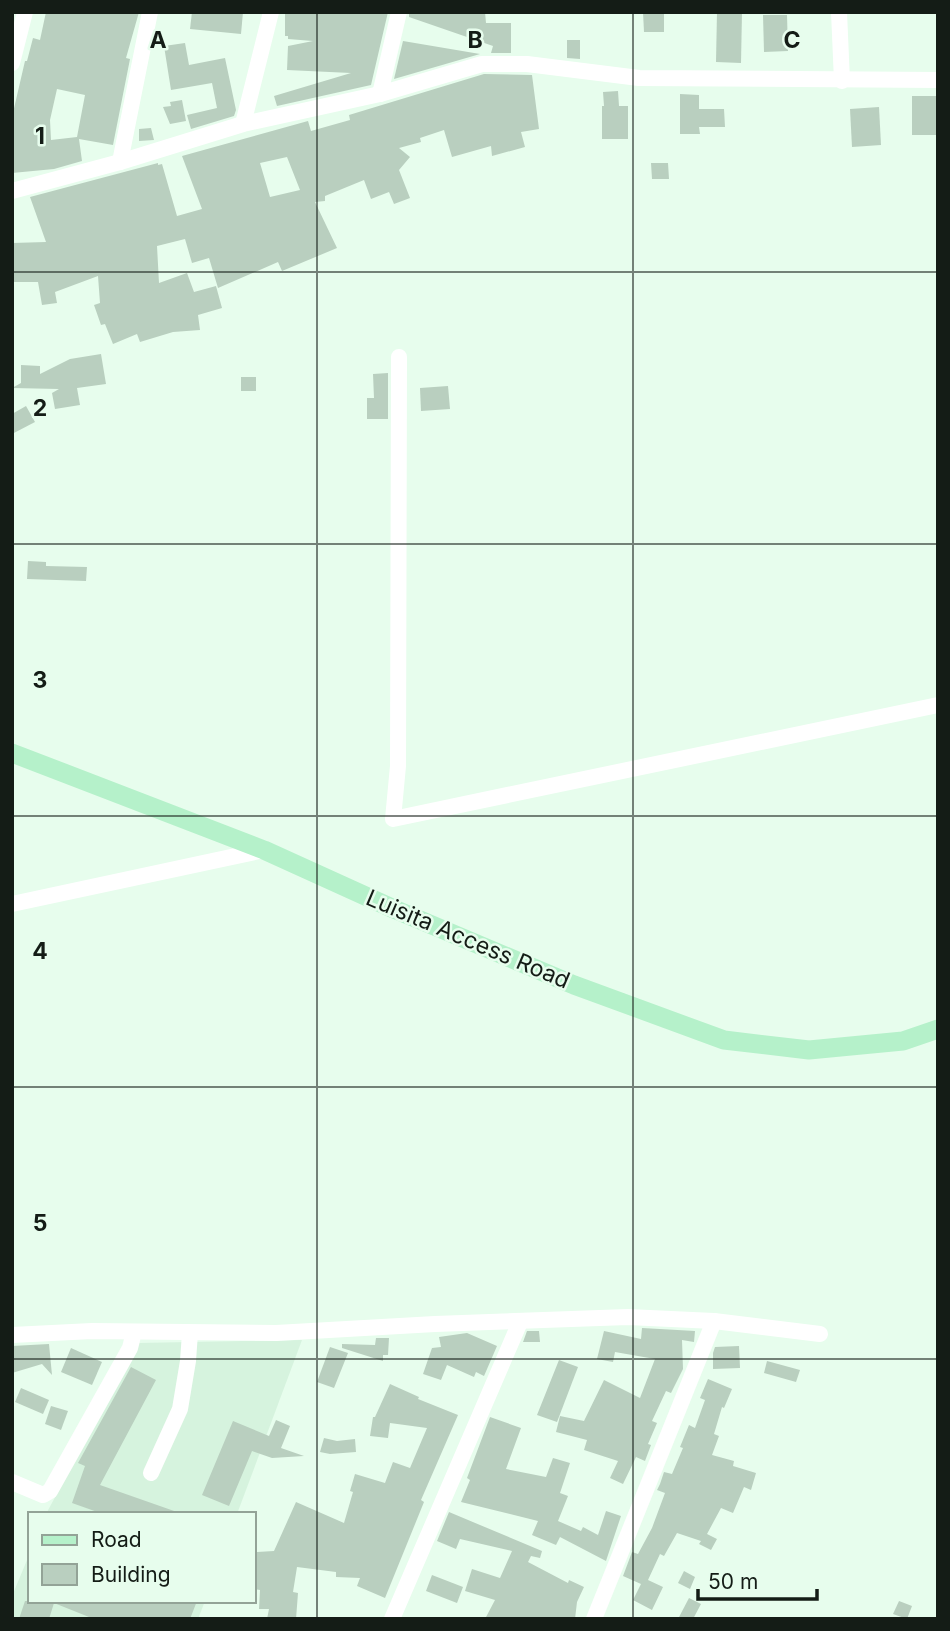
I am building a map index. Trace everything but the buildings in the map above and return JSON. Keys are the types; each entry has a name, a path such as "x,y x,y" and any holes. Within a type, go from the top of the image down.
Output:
{"main road":[{"name":"Luisita Access Road","path":"12,753 264,850 394,909 574,985 724,1040 809,1050 903,1041 938,1029"}],"street":[{"path":"12,63 25,12"},
{"path":"120,163 150,12"},
{"path":"243,124 271,12"},
{"path":"380,94 399,12"},
{"path":"839,12 842,80"},
{"path":"12,191 120,163 243,124 380,94 481,64 527,64 639,78 938,80"},
{"path":"399,357 398,766 393,819 938,705"},
{"path":"12,904 264,850"},
{"path":"12,1335 81,1331 288,1332 628,1317 714,1321 820,1334"},
{"path":"594,1619 714,1321"},
{"path":"392,1619 520,1322"},
{"path":"12,1482 43,1495 50,1492 130,1348 134,1332"},
{"path":"151,1474 180,1409 190,1333"}],"shaded area":[{"path":"302,1340 238,1512 47,1512 138,1343"},
{"path":"28,1558 28,1603 204,1603 198,1619 12,1619 12,1596"}]}
